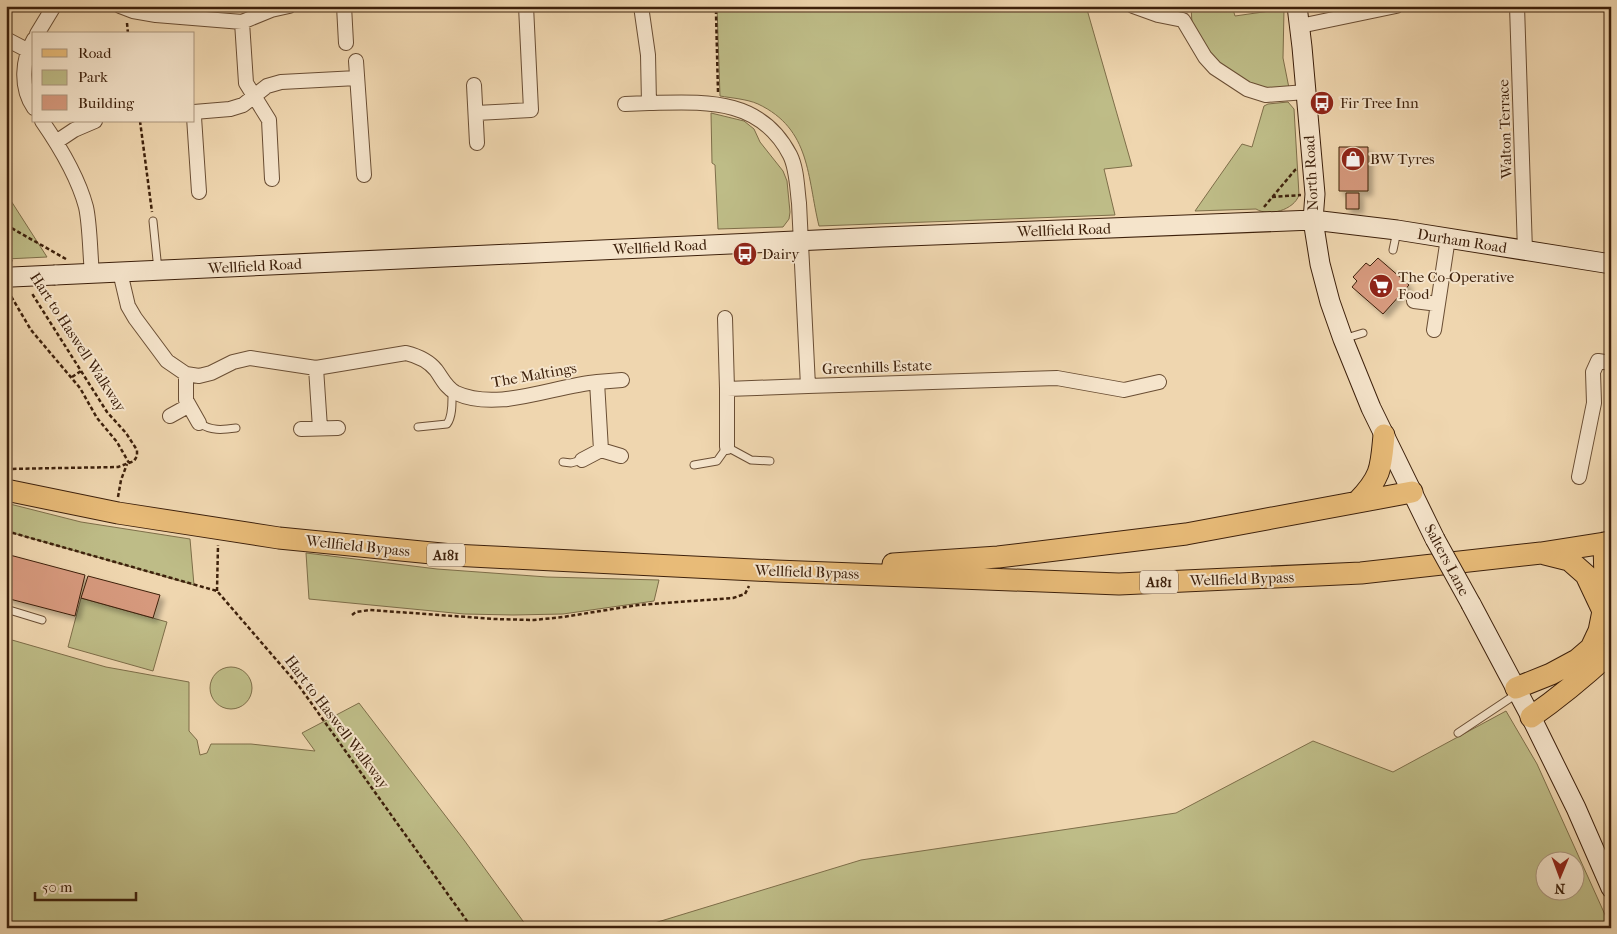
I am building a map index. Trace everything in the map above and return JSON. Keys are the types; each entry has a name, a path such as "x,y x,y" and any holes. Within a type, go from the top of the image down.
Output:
{"main road":[{"path":"1358,501 1371,487 1381,467 1384,435"},
{"name":"Wellfield Bypass","path":"6,490 118,513 278,538 452,555 753,570 1119,584 1362,573 1540,553 1607,542"},
{"path":"776,571 998,557 1186,534 1412,492"},
{"path":"1517,691 1577,660 1591,648 1599,631 1603,611 1607,542"},
{"path":"1540,553 1569,560 1586,575 1603,611"},
{"path":"1531,717 1572,687 1611,652"}],"street":[{"path":"38,32 54,6"},
{"path":"129,8 156,15 242,22 270,8 289,6"},
{"path":"344,6 346,43"},
{"path":"476,113 532,110 526,6"},
{"path":"642,6 648,55 649,103"},
{"path":"1133,6 1158,15 1183,20 1205,57 1215,68 1247,89 1266,95 1306,92"},
{"name":"North Road","path":"1297,6 1314,194 1313,220"},
{"path":"1300,26 1396,6"},
{"name":"Walton Terrace","path":"1517,6 1525,251"},
{"path":"242,22 246,83 269,120 272,179"},
{"path":"6,39 30,45 24,74 29,101 32,105"},
{"path":"356,61 364,175"},
{"path":"195,112 230,109 243,105 266,86 281,82 357,78"},
{"path":"474,85 477,143"},
{"name":"Greenhills Estate","path":"625,104 697,103 728,106 746,113 773,130 790,156 797,180 808,386 1058,378 1124,390 1159,382"},
{"path":"43,122 56,142 81,192 86,210 92,273"},
{"path":"56,142 74,130 93,122"},
{"path":"194,122 199,192"},
{"name":"Durham Road","path":"1313,220 1397,230 1611,264"},
{"name":"Wellfield Road","path":"14,280 92,273 801,240 1313,220"},
{"name":"Salters Lane","path":"1313,220 1320,264 1342,339 1384,435 1435,539 1531,717 1576,808 1611,888"},
{"path":"1434,330 1448,238"},
{"path":"120,272 128,306 135,318 167,361 186,374 199,376 211,373 233,362 250,358 316,368 406,353 426,361 436,370 452,391"},
{"path":"1414,301 1438,304"},
{"path":"725,318 728,448"},
{"path":"1579,477 1594,403 1593,372 1598,361 1611,362"},
{"path":"316,368 320,428"},
{"path":"186,374 185,390 188,406 199,423"},
{"name":"The Maltings","path":"452,391 467,398 484,400 502,399 577,384 622,380"},
{"name":"The Maltings","path":"597,382 600,450"},
{"path":"727,389 808,386"},
{"path":"170,416 188,406"},
{"path":"301,429 338,428"},
{"path":"582,460 600,450 621,456"}],"lane":[{"path":"153,221 158,270"},
{"path":"1394,250 1397,230"},
{"path":"1342,339 1362,332"},
{"path":"418,427 447,424 451,414 452,391"},
{"path":"199,423 206,428 214,430 236,428"},
{"path":"694,465 716,461 728,448 751,460 770,460"},
{"path":"563,462 571,463 582,460"},
{"path":"6,609 42,620"},
{"path":"1458,733 1517,691"}],"path":[{"path":"718,6 716,13 718,105"},
{"path":"140,122 153,221"},
{"path":"1260,222 1260,212 1294,170 1312,168"},
{"path":"1272,197 1314,194"},
{"path":"6,225 74,264"},
{"name":"Hart to Haswell Walkway","path":"6,253 14,280 81,371 107,412 138,450 134,461 128,464"},
{"path":"14,280 31,330 72,377 97,418 117,442 128,464"},
{"path":"72,377 81,371"},
{"path":"6,469 118,467 128,464"},
{"path":"118,513 118,494 121,480 128,464"},
{"path":"6,531 217,591 218,529"},
{"path":"352,615 356,612 370,610 534,620 638,605 733,598 744,594 749,585 753,570"},
{"name":"Hart to Haswell Walkway","path":"217,591 299,686 472,928"}],"green space":[{"path":"717,6 1086,6 1132,166 1104,169 1115,215 819,226 804,156 788,127 775,114 758,104 720,96"},
{"path":"1232,6 1235,16 1284,9 1283,58 1289,88 1267,90 1249,86 1218,65 1192,23 1191,7"},
{"path":"1288,102 1294,109 1299,195 1292,205 1274,212 1256,209 1195,211 1242,144 1252,147 1264,106"},
{"path":"711,113 744,121 754,129 760,142 783,171 787,181 790,212 789,219 783,227 718,229 715,165 712,163"},
{"path":"6,193 47,257 6,259"},
{"path":"6,503 81,522 190,539 194,585 6,531"},
{"path":"306,553 437,569 547,577 659,580 654,601 563,614 464,614 309,599"},
{"path":"81,598 167,622 153,671 68,647"},
{"path":"12,640 106,667 189,682 189,731 197,740 200,755 207,753 211,744 251,744 315,751 302,733 359,703 464,840 528,928 6,928 6,655"},
{"path":"231,667 246,673 252,688 246,703 231,709 216,703 210,688 216,673"},
{"path":"1506,711 1537,764 1577,852 1534,852 1534,902 1584,902 1584,868 1611,928 638,928 861,860 1176,813 1313,741 1393,772"}],"building":[{"path":"1339,147 1368,147 1368,191 1339,191"},
{"path":"1346,193 1359,193 1359,209 1346,209"},
{"name":"The Co-Operative Food","path":"1378,258 1409,285 1383,314 1352,287 1357,281 1353,277 1366,263 1370,266"},
{"path":"6,554 85,575 75,616 6,598"},
{"path":"88,576 160,595 153,618 81,598"}],"place":[{"name":"Fir Tree Inn","path":"1322,103"},
{"name":"BW Tyres","path":"1353,159"},
{"name":"Dairy","path":"745,254"},
{"name":"The Co-Operative Food","path":"1381,286"}]}
